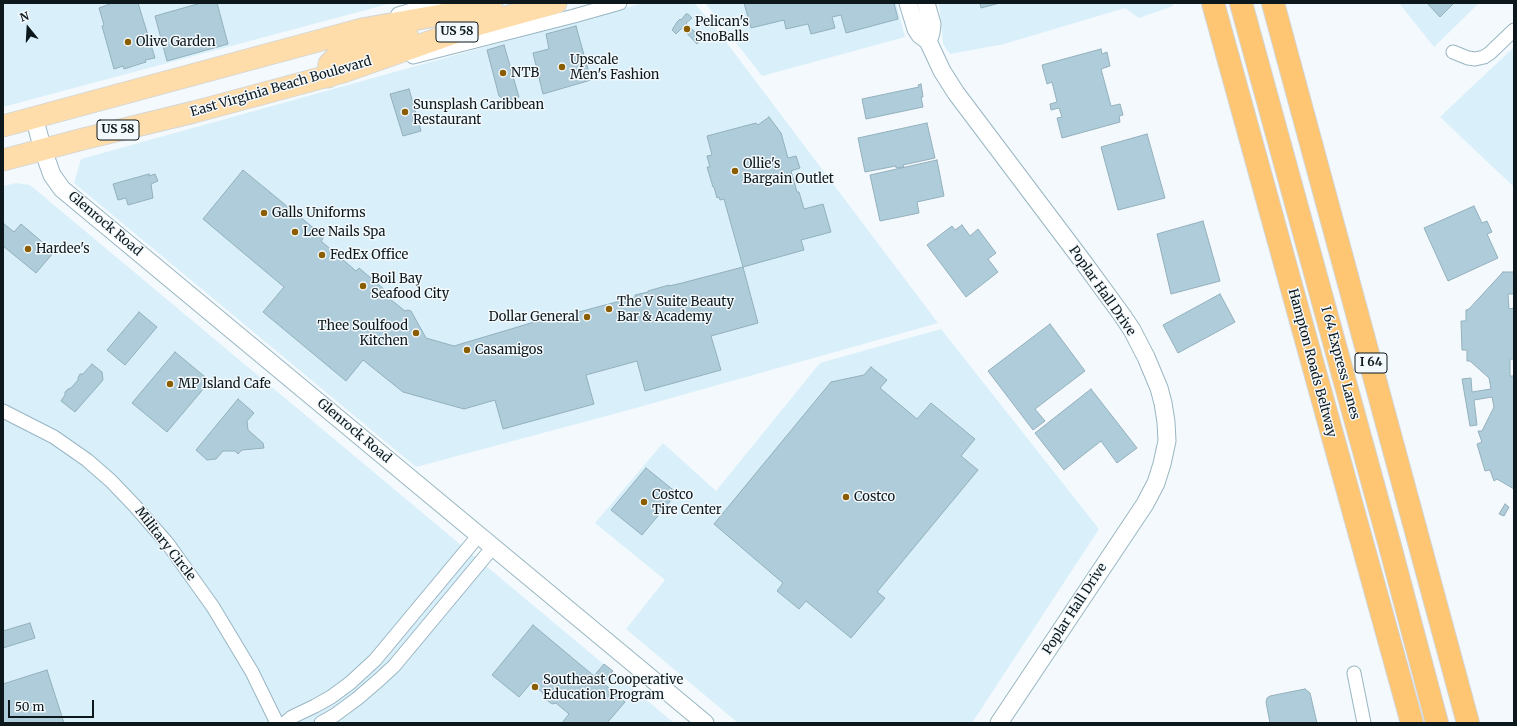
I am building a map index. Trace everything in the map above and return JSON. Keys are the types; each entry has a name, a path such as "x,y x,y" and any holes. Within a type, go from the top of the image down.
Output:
{"highway":[{"name":"Hampton Roads Beltway","path":"1214,3 1412,723"},
{"name":"I 64 Express Lanes","path":"1241,3 1437,723"},
{"name":"I 64","path":"1273,3 1468,723"}],"main road":[{"name":"East Virginia Beach Boulevard","path":"3,160 194,112 335,74 477,25 556,3"},
{"name":"US 58","path":"3,126 362,29 452,13 483,5"},
{"path":"335,74 329,64 336,56 346,50 451,22 483,5"}],"street":[{"path":"362,29 394,15 435,3"},
{"path":"335,74 472,42 620,3"},
{"name":"Poplar Hall Drive","path":"908,3 916,29 920,35 928,41 942,71 956,94 1122,315 1146,357 1159,388 1166,422 1166,441 1162,464 1156,483 1145,504 999,723"},
{"path":"926,3 932,24 928,41"},
{"path":"1453,52 1468,58 1475,59 1484,57 1514,30"},
{"name":"Glenrock Road","path":"34,117 43,150 52,174 62,189 705,723"},
{"name":"Military Circle","path":"3,411 54,437 87,460 111,481 134,505 168,544 213,607 252,672 277,723"},
{"path":"285,723 292,716 331,697 350,683 375,660 479,535"},
{"path":"321,723 335,715 380,680 394,666 493,546"},
{"path":"1354,673 1364,723"}],"shaded area":[{"path":"3,3 392,3 3,107"},
{"path":"643,3 694,3 711,22 938,323 625,411 416,467 74,183 81,159"},
{"path":"705,3 896,3 905,37 762,76"},
{"path":"939,3 1172,3 1173,6 1139,18 1125,8 1004,44 950,54 943,44"},
{"path":"1399,3 1479,3 1434,47"},
{"path":"1514,47 1514,187 1440,117"},
{"path":"16,183 30,185 674,723 3,723 3,186"},
{"path":"941,329 1099,529 972,723 738,723 626,629 665,580 595,523 663,443 716,491 820,363"}],"building":[{"name":"Olive Garden","path":"110,3 138,3 155,58 145,60 146,62 124,69 123,66 114,69 102,26 104,25 99,8"},
{"path":"201,3 217,3 228,44 167,61 155,16"},
{"path":"744,3 894,3 898,19 846,33 841,15 832,17 835,28 811,34 808,24 786,29 784,20 751,28"},
{"path":"980,3 1000,3 981,8"},
{"path":"1427,3 1454,3 1440,17"},
{"name":"Pelican's SnoBalls","path":"686,14 692,18 686,23 702,39 697,44 682,28 676,34 672,30 677,22"},
{"name":"Upscale Men's Fashion","path":"576,26 591,80 543,94 533,53 549,49 546,34"},
{"name":"NTB","path":"504,45 519,97 507,101 499,96 487,50"},
{"path":"1101,49 1102,54 1107,52 1110,66 1101,69 1111,106 1120,104 1123,115 1119,116 1120,122 1062,138 1057,118 1062,117 1059,108 1051,110 1050,104 1057,102 1052,82 1047,84 1042,65"},
{"path":"921,84 923,107 866,119 862,99 919,87 918,85"},
{"name":"Sunsplash Caribbean Restaurant","path":"409,89 421,131 403,136 390,94"},
{"path":"769,117 781,133 788,158 796,156 800,168 791,171 804,209 823,204 831,232 801,240 804,250 743,267 724,199 720,200 719,197 717,198 707,167 710,167 707,156 712,155 707,136 756,123 758,125"},
{"path":"927,123 935,158 903,165 904,167 896,168 896,166 865,172 858,138"},
{"path":"1147,134 1165,198 1118,210 1101,147"},
{"path":"937,160 944,196 917,202 919,213 880,221 870,175"},
{"path":"243,170 322,235 323,238 321,241 356,271 359,268 392,296 390,299 405,311 411,311 426,338 454,346 541,320 545,321 635,297 635,295 669,285 743,267 758,323 711,336 721,370 645,391 637,361 586,375 594,404 503,429 495,400 464,409 403,392 363,360 346,381 263,312 284,287 203,219"},
{"path":"149,174 149,176 155,174 158,181 151,184 153,198 128,205 126,198 118,200 113,184"},
{"path":"1474,206 1482,223 1487,221 1492,232 1487,234 1498,258 1448,281 1424,228"},
{"path":"1203,221 1220,281 1171,294 1157,234"},
{"name":"Hardee's","path":"4,224 14,232 21,224 54,252 36,273 3,246"},
{"path":"962,225 970,236 978,229 996,253 988,259 998,272 966,297 927,245 952,226 955,230"},
{"path":"1503,272 1514,272 1514,294 1508,294 1509,309 1514,308 1514,359 1510,359 1510,376 1514,376 1514,489 1497,479 1494,481 1490,470 1485,471 1477,444 1482,442 1478,431 1482,431 1494,407 1492,397 1474,400 1477,425 1470,426 1462,379 1471,378 1472,392 1491,389 1489,378 1470,361 1467,361 1467,350 1462,350 1461,321 1466,321 1466,310 1469,309"},
{"path":"1220,294 1235,322 1178,353 1163,325"},
{"path":"139,312 157,327 125,365 107,350"},
{"path":"1050,324 1085,371 1035,409 1045,421 1033,430 988,371"},
{"path":"175,352 210,381 167,432 132,403"},
{"path":"92,364 102,372 103,380 75,412 61,401 65,395 65,392 78,380 80,374 83,374"},
{"name":"Costco","path":"871,367 887,380 880,388 917,419 931,403 975,439 961,456 978,470 877,592 885,598 851,638 806,601 799,609 777,591 783,583 714,524 831,382 864,375"},
{"path":"1091,389 1137,448 1117,463 1101,441 1064,470 1035,433"},
{"path":"238,399 254,413 247,421 248,430 263,443 264,448 242,450 238,454 235,451 223,451 216,459 207,460 196,450"},
{"name":"Costco Tire Center","path":"646,468 677,493 642,535 611,510"},
{"path":"1505,504 1509,507 1504,516 1499,514"},
{"path":"30,623 35,638 3,648 3,631"},
{"path":"533,625 594,676 604,664 613,671 603,683 625,702 607,723 562,723 569,714 556,703 552,704 544,698 543,693 531,683 519,697 492,675"},
{"path":"47,670 64,723 3,723 3,684"},
{"path":"1305,689 1310,693 1317,723 1270,723 1266,702 1267,698 1270,696"}],"place":[{"name":"Pelican's SnoBalls","path":"687,29"},
{"name":"Olive Garden","path":"128,42"},
{"name":"Upscale Men's Fashion","path":"562,67"},
{"name":"NTB","path":"503,73"},
{"name":"Sunsplash Caribbean Restaurant","path":"405,112"},
{"name":"Ollie's Bargain Outlet","path":"735,171"},
{"name":"Galls Uniforms","path":"264,213"},
{"name":"Lee Nails Spa","path":"295,232"},
{"name":"Hardee's","path":"28,249"},
{"name":"FedEx Office","path":"322,255"},
{"name":"Boil Bay Seafood City","path":"363,286"},
{"name":"The V Suite Beauty Bar & Academy","path":"609,309"},
{"name":"Dollar General","path":"587,317"},
{"name":"Thee Soulfood Kitchen","path":"416,333"},
{"name":"Casamigos","path":"467,350"},
{"name":"MP Island Cafe","path":"170,384"},
{"name":"Costco","path":"846,497"},
{"name":"Costco Tire Center","path":"644,502"},
{"name":"Southeast Cooperative Education Program","path":"535,687"}]}
